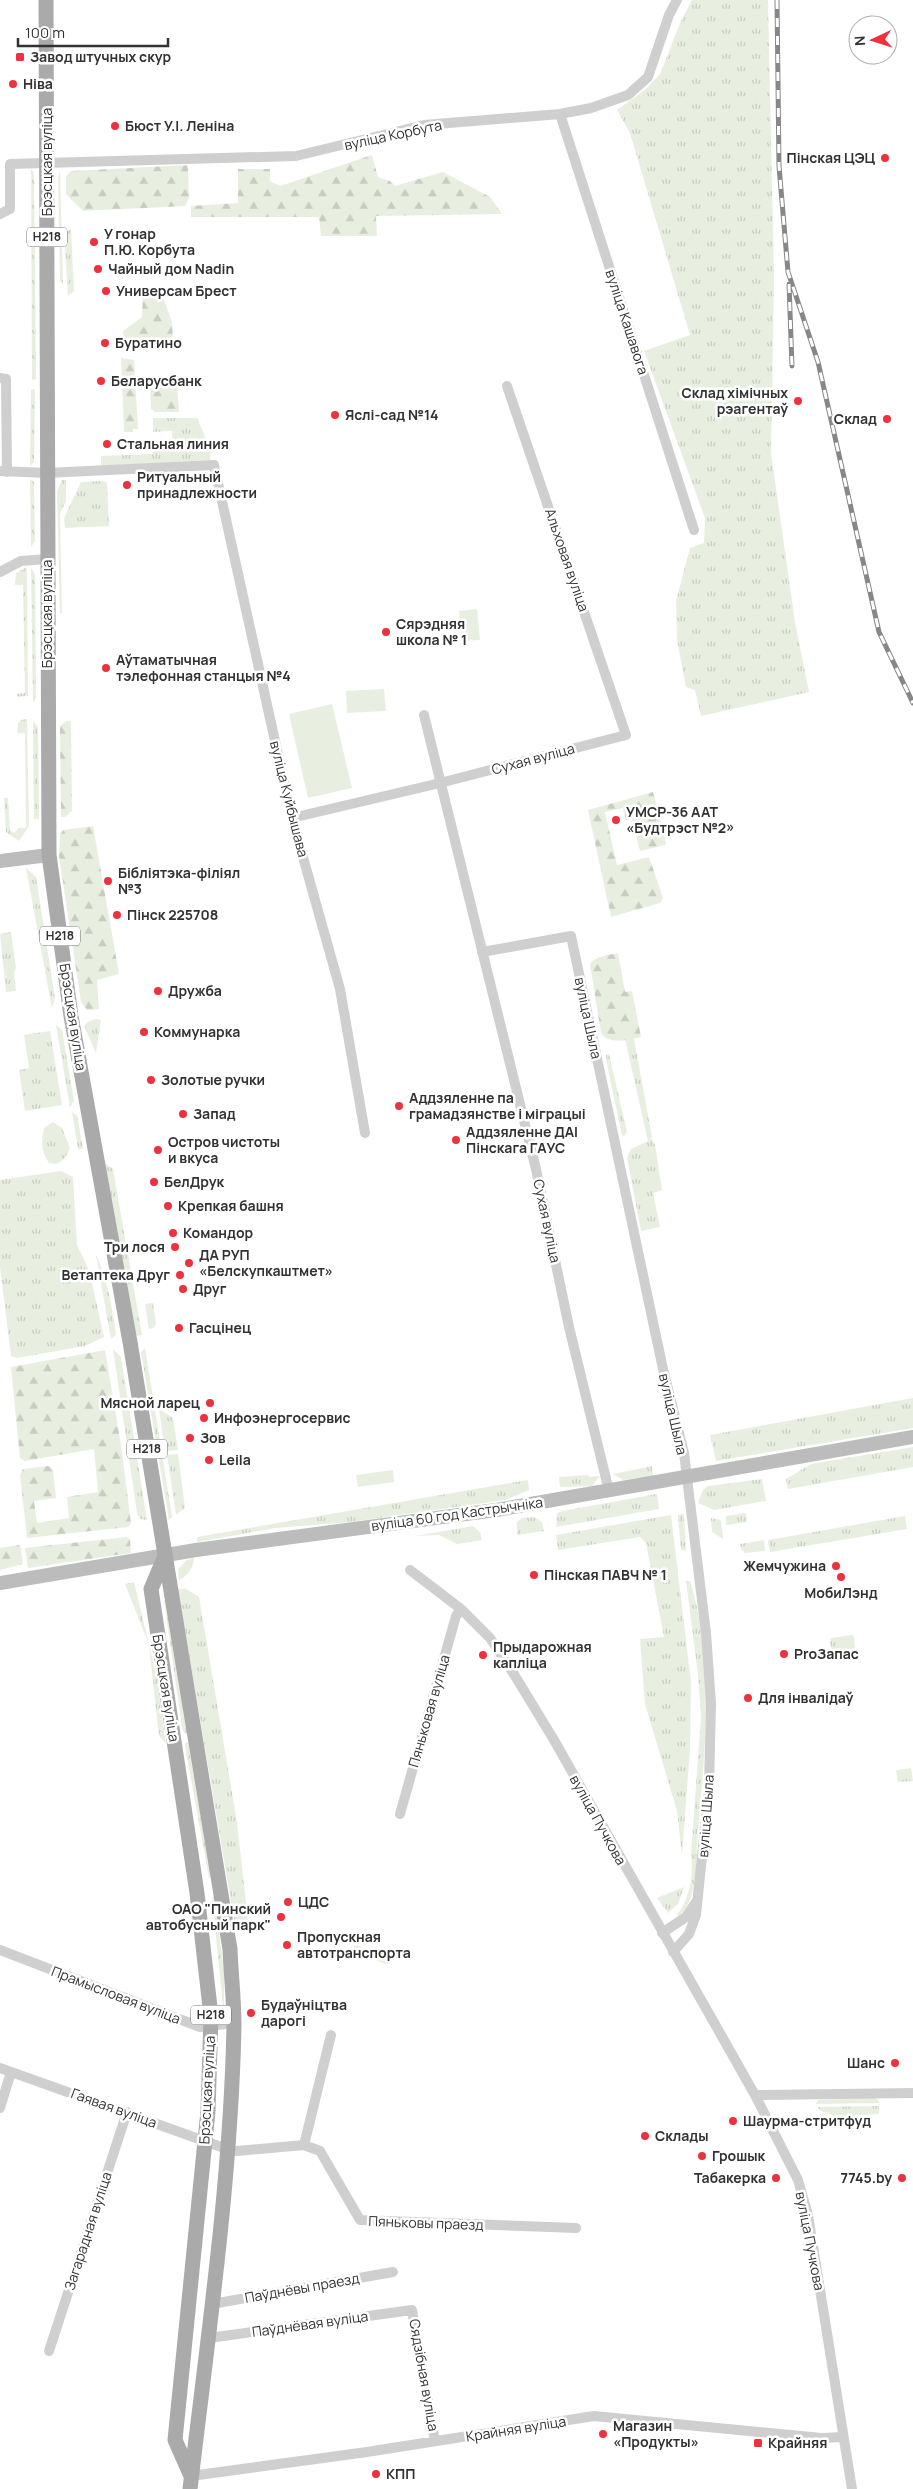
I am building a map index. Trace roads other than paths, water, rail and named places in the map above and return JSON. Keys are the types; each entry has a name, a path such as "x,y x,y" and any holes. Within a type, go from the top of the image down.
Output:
{"main road":[{"name":"Брэсцкая вуліца","path":"46,0 46,473 49,856 71,1016 130,1342 230,1950 234,2023 227,2149 209,2338 191,2482"},
{"name":"Брэсцкая вуліца","path":"165,1556 151,1589 197,1893 211,2026 205,2142 175,2440 191,2482"}],"street":[{"name":"вуліца Корбута","path":"0,214 10,209 10,164 296,156 424,126 560,114 618,100 636,89 648,77 669,15 677,0"},
{"name":"вуліца Кашавога","path":"560,114 694,530"},
{"path":"0,378 6,379 3,472 46,473"},
{"name":"Альховая вуліца","path":"507,386 626,735"},
{"name":"вуліца Куйбышава","path":"46,473 214,464 292,818 340,989 365,1133"},
{"path":"0,572 21,560 47,559"},
{"name":"Сухая вуліца","path":"424,715 536,1169 569,1327 609,1490"},
{"name":"Сухая вуліца","path":"292,818 440,784 626,735"},
{"path":"0,861 49,856"},
{"name":"вуліца Шыла","path":"482,952 571,936 663,1369 684,1453 706,1633 711,1704 709,1787 696,1915 688,1934 673,1952"},
{"name":"вуліца 60 год Кастрычніка","path":"0,1583 165,1556 496,1510 913,1437"},
{"name":"вуліца Пучкова","path":"410,1570 461,1608 490,1638 554,1740 756,2095 798,2180 808,2215 843,2437"},
{"name":"Пяньковая вуліца","path":"400,1814 456,1616 461,1608"},
{"path":"662,1932 686,1918 698,1900"},
{"name":"Прамысловая вуліца","path":"0,1950 200,2027 234,2023"},
{"path":"227,2149 237,2151 304,2145 332,2035"},
{"name":"Гаявая вуліца","path":"0,2068 227,2149"},
{"path":"0,2108 11,2072"},
{"path":"756,2095 913,2093"},
{"name":"Загарадная вуліца","path":"49,2351 127,2112"},
{"name":"Пяньковы праезд","path":"304,2145 320,2151 360,2220 576,2228"},
{"name":"Паўднёвы праезд","path":"212,2304 393,2272"},
{"name":"Паўднёвая вуліца","path":"209,2338 412,2310"},
{"name":"Сядзібная вуліца","path":"412,2310 435,2441"},
{"name":"Крайняя вуліца","path":"191,2482 594,2416 822,2438 843,2437"},
{"path":"843,2437 852,2489"}],"railway":[{"path":"777,0 779,166 788,272 818,362 879,632 913,703"},
{"path":"789,284 792,366"}],"place":[{"name":"Завод штучных скур","path":"20,57"},
{"name":"Ніва","path":"13,84"},
{"name":"Бюст У.І. Леніна","path":"115,126"},
{"name":"Пінская ЦЭЦ","path":"885,158"},
{"name":"У гонар П.Ю. Корбута","path":"94,242"},
{"name":"Чайный дом Nadin","path":"98,269"},
{"name":"Универсам Брест","path":"106,291"},
{"name":"Буратино","path":"105,343"},
{"name":"Беларусбанк","path":"101,381"},
{"name":"Склад хімічных рэагентаў","path":"798,401"},
{"name":"Яслі-сад №14","path":"335,415"},
{"name":"Склад","path":"887,419"},
{"name":"Стальная линия","path":"107,444"},
{"name":"Ритуальный принадлежности","path":"127,485"},
{"name":"Сярэдняя школа № 1","path":"386,632"},
{"name":"Аўтаматычная тэлефонная станцыя №4","path":"106,668"},
{"name":"УМСР-36 ААТ «Будтрэст №2»","path":"616,820"},
{"name":"Бібліятэка-філіял №3","path":"108,881"},
{"name":"Пінск 225708","path":"117,915"},
{"name":"Дружба","path":"158,991"},
{"name":"Коммунарка","path":"144,1032"},
{"name":"Золотые ручки","path":"151,1080"},
{"name":"Аддзяленне па грамадзянстве і міграцыі","path":"399,1106"},
{"name":"Запад","path":"183,1114"},
{"name":"Аддзяленне ДАІ Пінскага ГАУС","path":"456,1140"},
{"name":"Остров чистоты и вкуса","path":"158,1150"},
{"name":"БелДрук","path":"154,1182"},
{"name":"Крепкая башня","path":"168,1206"},
{"name":"Командор","path":"173,1233"},
{"name":"Три лося","path":"175,1247"},
{"name":"ДА РУП «Белскупкаштмет»","path":"189,1263"},
{"name":"Ветаптека Друг","path":"180,1275"},
{"name":"Друг","path":"183,1289"},
{"name":"Гасцінец","path":"179,1328"},
{"name":"Мясной ларец","path":"210,1403"},
{"name":"Инфоэнергосервис","path":"204,1418"},
{"name":"Зов","path":"190,1438"},
{"name":"Leila","path":"209,1460"},
{"name":"Жемчужина","path":"836,1566"},
{"name":"Пінская ПАВЧ № 1","path":"534,1575"},
{"name":"МобиЛэнд","path":"841,1577"},
{"name":"ProЗапас","path":"784,1654"},
{"name":"Прыдарожная капліца","path":"483,1655"},
{"name":"Для інвалідаў","path":"748,1698"},
{"name":"ЦДС","path":"288,1902"},
{"name":"ОАО \"Пинский автобусный парк\"","path":"281,1917"},
{"name":"Пропускная автотранспорта","path":"287,1945"},
{"name":"Будаўніцтва дарогі","path":"251,2013"},
{"name":"Шанс","path":"895,2063"},
{"name":"Шаурма-стритфуд","path":"733,2121"},
{"name":"Склады","path":"645,2136"},
{"name":"Грошык","path":"702,2156"},
{"name":"Табакерка","path":"776,2178"},
{"name":"7745.by","path":"902,2178"},
{"name":"Магазин «Продукты»","path":"603,2434"},
{"name":"Крайняя","path":"758,2443"},
{"name":"КПП","path":"376,2474"}]}
